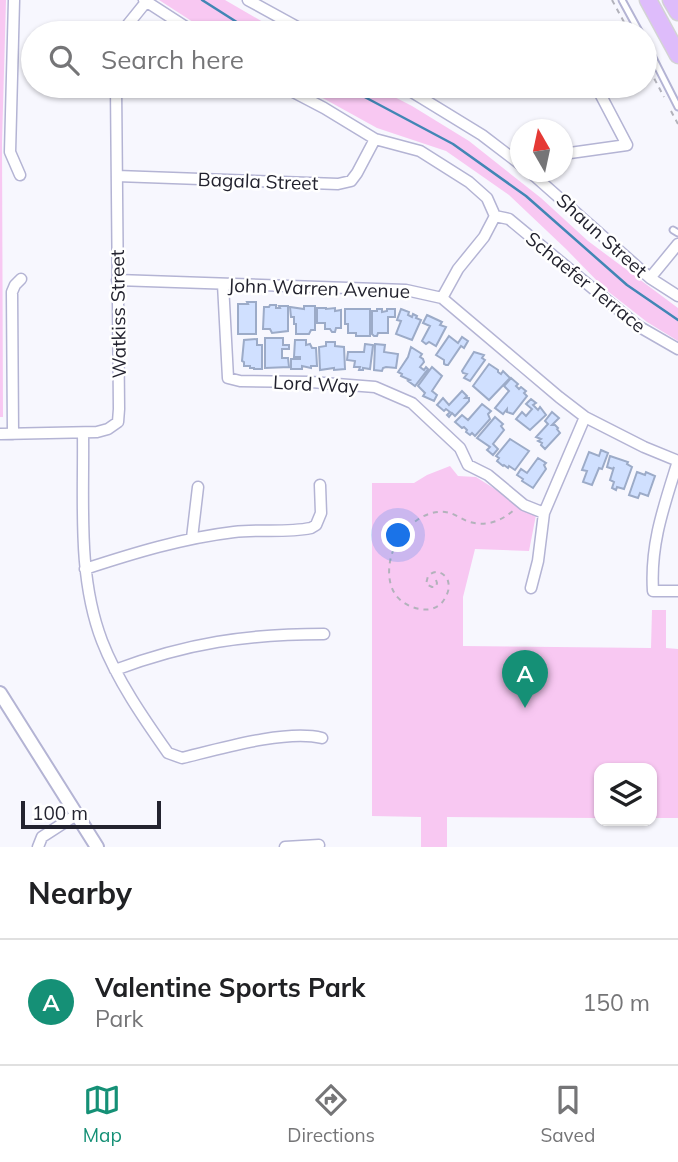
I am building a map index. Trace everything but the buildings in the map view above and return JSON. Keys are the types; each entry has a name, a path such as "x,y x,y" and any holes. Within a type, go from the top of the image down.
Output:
{"highway":[{"path":"648,0 678,55"},
{"path":"671,0 678,12"}],"street":[{"path":"14,0 10,152 20,175"},
{"path":"248,0 286,21"},
{"path":"130,21 145,1 176,21"},
{"name":"Watkiss Street","path":"0,434 83,433 108,429 118,422 116,98"},
{"path":"305,98 375,139 420,151 469,182 487,198 495,216 484,237 457,269 442,298"},
{"path":"424,98 510,156"},
{"path":"573,153 627,145 602,98"},
{"name":"Bagala Street","path":"117,176 338,184 351,181 375,139"},
{"name":"Shaun Street","path":"550,182 612,246 650,278 678,296"},
{"name":"Schaefer Terrace","path":"495,216 509,219 638,326 678,349"},
{"path":"650,278 678,244"},
{"path":"13,434 12,292 20,279"},
{"name":"John Warren Avenue","path":"117,280 406,290 442,298 585,417 643,447 678,461"},
{"name":"Lord Way","path":"223,284 228,379 375,387 412,403 460,448 468,465 488,475 520,503"},
{"path":"531,588 538,561 544,513 585,417"},
{"path":"83,433 85,569 102,639 115,670 169,753 182,758 268,739 309,735 322,738"},
{"path":"678,461 658,523 652,574 653,591 678,591"},
{"path":"85,569 143,550 192,538 235,531 311,528 316,525 321,513 320,485"},
{"path":"192,538 198,487"},
{"path":"520,503 544,513"},
{"path":"115,670 150,656 204,643 250,637 324,634"},
{"path":"0,693 97,847"},
{"path":"38,847 42,837 76,815"},
{"path":"285,847 319,845"}],"lane":[{"path":"622,0 633,21"},
{"path":"657,66 678,107"}],"path":[{"path":"612,0 623,21"},
{"path":"657,84 678,124"},
{"path":"436,580 436,587 426,584 428,576 438,572 447,578 449,587 442,604 434,609 412,607 395,594 389,573 391,558 401,535 410,526 428,515 445,512 471,522 496,522 520,503"}],"shaded area":[{"path":"0,0 6,0 2,142 3,417 0,417"},
{"path":"159,0 225,0 261,21 191,21"},
{"path":"323,98 396,98 469,141 510,173 510,182 521,182 588,241 678,308 678,341 647,322 605,289 509,195 446,151 377,128"},
{"path":"450,466 458,476 476,477 536,515 529,551 475,549 463,597 463,646 651,648 652,610 666,610 666,648 678,649 678,818 657,818 657,763 594,763 594,818 447,817 447,847 421,847 421,817 372,816 372,483 414,483"}],"waterway":[{"path":"202,0 235,21"},
{"path":"367,98 453,144 526,196 627,285 678,320"}],"place":[{"name":"Valentine Sports Park","path":"525,708"}]}
